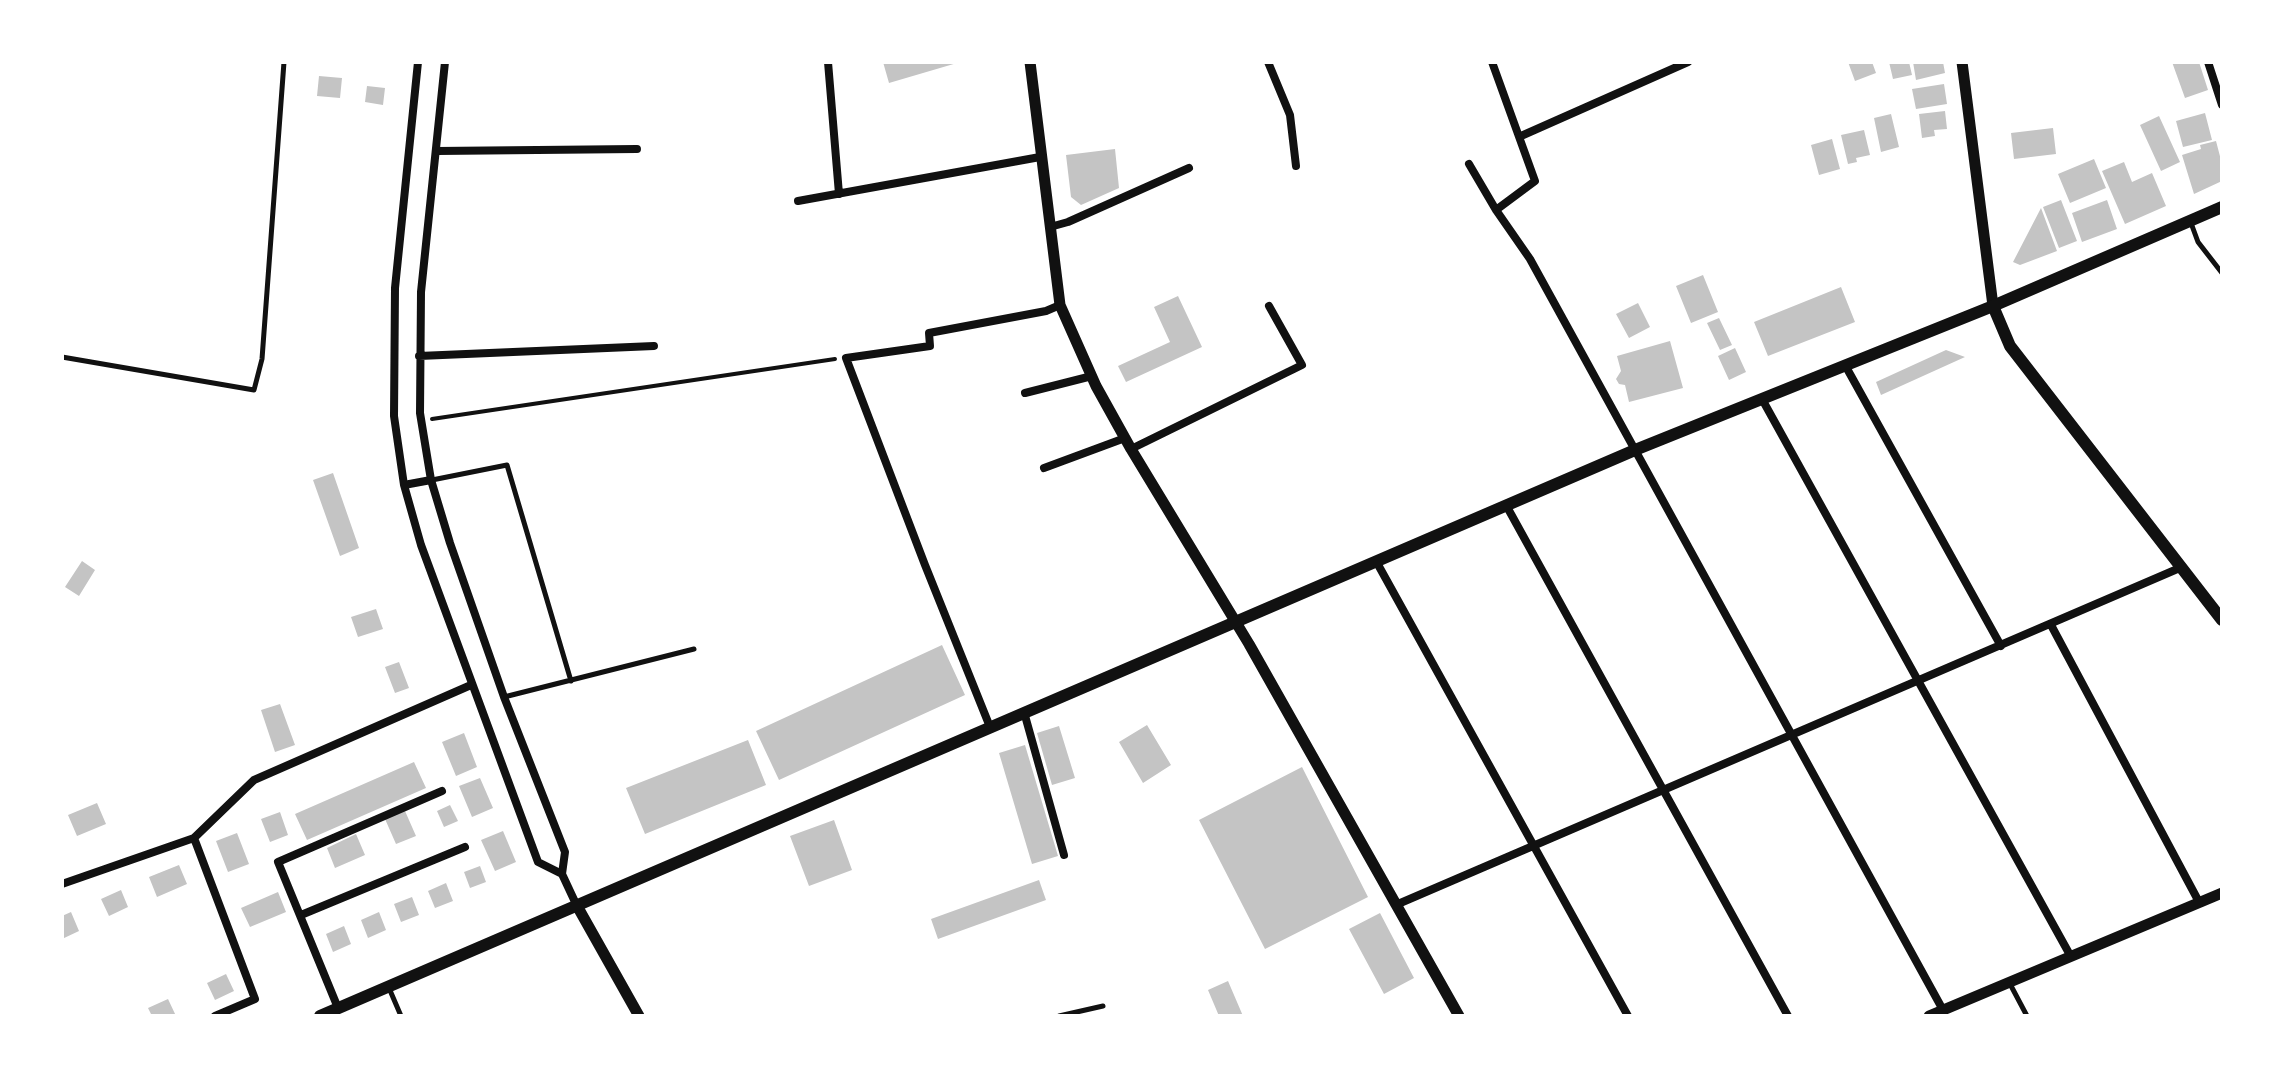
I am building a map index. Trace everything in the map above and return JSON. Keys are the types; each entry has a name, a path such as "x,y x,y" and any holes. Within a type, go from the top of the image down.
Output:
{"main road":[{"path":"320,1016 1635,450 1993,306 2222,207"},
{"path":"1993,306 2010,346 2222,620"}],"street":[{"path":"418,62 395,288 394,416 404,485 421,545 538,862 562,874"},
{"path":"445,62 421,292 419,356 422,421 431,480 504,697 565,852 562,874 639,1016"},
{"path":"828,62 839,194"},
{"path":"1030,62 1060,305 1092,376 1131,449 1236,622 1459,1016"},
{"path":"1268,62 1290,115 1296,166"},
{"path":"1492,62 1535,181 1496,210"},
{"path":"1521,136 1688,62"},
{"path":"1962,62 1993,306"},
{"path":"2208,62 2222,105"},
{"path":"437,151 637,149"},
{"path":"798,201 1040,157"},
{"path":"1469,164 1530,259 1943,1010"},
{"path":"1050,227 1068,222 1189,168"},
{"path":"990,727 846,358 930,346 929,333 1046,311 1060,305"},
{"path":"1131,449 1302,365 1269,306"},
{"path":"419,356 654,346"},
{"path":"1845,365 2001,646"},
{"path":"1025,393 1092,376"},
{"path":"1762,399 2070,955"},
{"path":"1044,468 1125,438"},
{"path":"404,485 431,480"},
{"path":"1506,505 1788,1016"},
{"path":"1376,561 1628,1016"},
{"path":"1398,904 2182,567"},
{"path":"2051,625 2199,902"},
{"path":"62,884 194,838 254,780 471,685"},
{"path":"1024,712 1064,855"},
{"path":"338,1008 278,862 442,791"},
{"path":"194,838 255,999 215,1016"},
{"path":"301,915 465,847"},
{"path":"1929,1016 2222,893"}],"lane":[{"path":"62,357 254,390 262,359 284,62"},
{"path":"2190,221 2198,242 2222,273"},
{"path":"431,480 507,465 571,681"},
{"path":"504,697 694,649"},
{"path":"2009,982 2027,1016"},
{"path":"388,987 400,1016"},
{"path":"1059,1016 1103,1006"}],"path":[{"path":"422,421 846,358"}],"building":[{"path":"883,62 956,62 957,63 889,83"},
{"path":"1848,62 1872,62 1876,73 1855,81"},
{"path":"1889,62 1909,62 1912,75 1893,79"},
{"path":"1913,62 1943,62 1945,73 1916,80"},
{"path":"2172,62 2199,62 2208,90 2185,98"},
{"path":"319,76 342,78 340,98 317,96"},
{"path":"1944,84 1947,104 1916,109 1912,89"},
{"path":"367,86 385,88 383,105 365,102"},
{"path":"1945,111 1947,129 1934,130 1935,136 1922,138 1919,114"},
{"path":"2205,113 2212,140 2183,147 2176,121"},
{"path":"1891,114 1899,147 1881,152 1874,118"},
{"path":"2159,116 2180,162 2161,171 2140,125"},
{"path":"2053,128 2056,154 2014,159 2011,133"},
{"path":"1864,130 1870,155 1856,158 1857,162 1848,164 1841,135"},
{"path":"1832,139 1840,169 1819,175 1811,145"},
{"path":"2216,141 2222,164 2222,181 2194,194 2182,155"},
{"path":"1115,149 1119,188 1081,205 1071,197 1066,155"},
{"path":"2094,159 2106,188 2070,203 2058,174"},
{"path":"2124,162 2132,182 2152,173 2166,206 2125,224 2102,171"},
{"path":"2061,200 2077,241 2059,248 2043,207"},
{"path":"2107,200 2117,229 2082,242 2072,213"},
{"path":"2041,208 2057,251 2020,265 2013,262"},
{"path":"1703,275 1718,312 1691,323 1676,286"},
{"path":"1841,287 1855,322 1768,356 1754,322"},
{"path":"1178,296 1202,347 1126,382 1118,366 1170,342 1154,307"},
{"path":"1638,303 1650,327 1629,338 1616,314"},
{"path":"1719,318 1732,345 1720,350 1707,323"},
{"path":"1670,341 1683,388 1629,402 1625,385 1619,384 1616,379 1621,371 1617,356"},
{"path":"1735,348 1746,372 1729,380 1718,356"},
{"path":"1946,350 1965,357 1881,395 1876,382"},
{"path":"333,473 359,548 340,556 313,480"},
{"path":"82,561 95,570 79,596 65,587"},
{"path":"376,609 383,629 358,637 351,617"},
{"path":"942,645 965,695 779,780 756,731"},
{"path":"399,662 409,688 395,693 385,667"},
{"path":"280,704 295,745 275,752 261,710"},
{"path":"1147,725 1171,765 1143,783 1119,742"},
{"path":"1059,726 1075,778 1052,785 1037,733"},
{"path":"464,733 477,767 456,776 442,742"},
{"path":"748,740 766,785 645,834 626,788"},
{"path":"1025,745 1058,856 1032,864 999,753"},
{"path":"414,762 426,788 307,840 295,814"},
{"path":"1302,767 1368,897 1265,949 1199,820"},
{"path":"480,778 493,808 472,817 459,786"},
{"path":"97,803 106,824 77,836 68,815"},
{"path":"450,805 458,821 444,827 437,811"},
{"path":"405,811 416,836 396,844 385,819"},
{"path":"280,812 288,835 270,842 261,819"},
{"path":"834,820 852,870 809,886 790,836"},
{"path":"503,831 516,862 495,871 481,840"},
{"path":"237,833 249,864 228,872 216,841"},
{"path":"356,834 365,855 335,868 327,848"},
{"path":"179,865 187,884 157,897 149,877"},
{"path":"480,866 486,882 470,888 464,872"},
{"path":"1039,880 1046,900 938,939 931,919"},
{"path":"446,883 453,901 435,908 428,891"},
{"path":"121,890 128,907 109,916 101,899"},
{"path":"278,892 286,912 250,927 241,908"},
{"path":"412,897 419,915 401,922 394,904"},
{"path":"71,912 79,931 62,939 62,916"},
{"path":"379,912 386,930 368,938 361,920"},
{"path":"1380,913 1414,978 1384,994 1349,929"},
{"path":"344,926 351,944 333,952 326,934"},
{"path":"226,974 234,991 215,1000 207,983"},
{"path":"1228,981 1243,1016 1219,1016 1208,990"},
{"path":"168,999 176,1016 152,1016 148,1008"}]}
